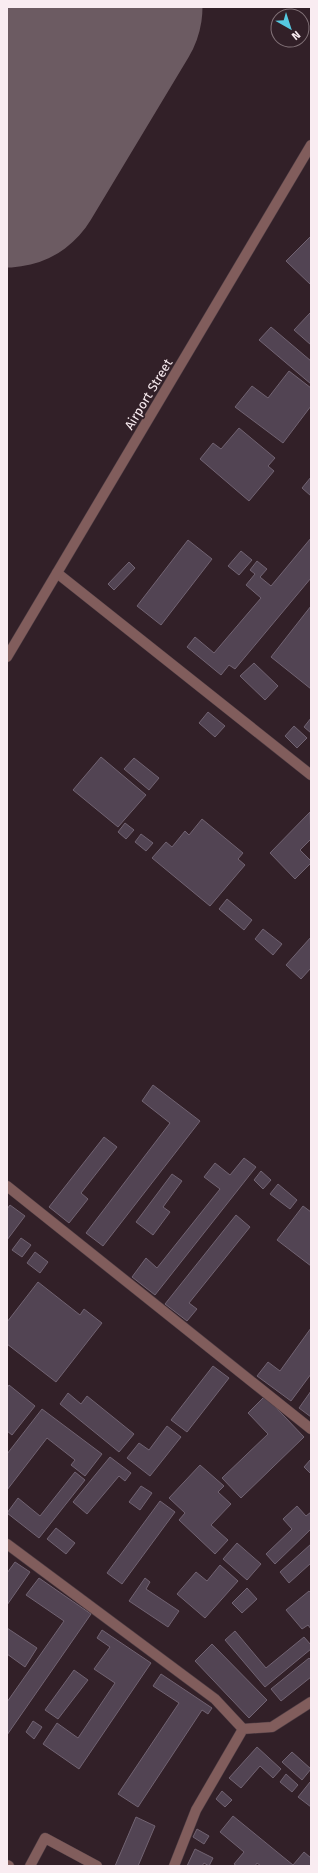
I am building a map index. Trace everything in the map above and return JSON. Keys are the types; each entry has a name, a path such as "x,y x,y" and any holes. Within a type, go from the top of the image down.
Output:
{"street":[{"name":"Airport Street","path":"7,657 311,145"},
{"path":"57,573 311,775"},
{"path":"7,1186 311,1429"},
{"path":"7,1544 215,1699 243,1729"},
{"path":"243,1729 272,1727 311,1702"},
{"path":"174,1866 196,1810 243,1729"},
{"path":"30,1866 45,1838 97,1866"}],"building":[{"path":"311,236 311,285 286,261"},
{"path":"311,313 311,345 294,330"},
{"path":"271,327 311,361 311,384 259,340"},
{"path":"289,371 311,388 311,406 283,443 235,407 252,386 268,398"},
{"path":"239,428 275,458 268,466 274,471 249,501 200,459 213,443 221,449"},
{"path":"311,477 311,496 302,488"},
{"path":"311,538 311,578 235,669 229,665 221,675 187,647 195,637 214,653 261,598 246,585 255,574 250,570 257,561 267,569 260,577 271,586"},
{"path":"188,540 212,559 161,625 137,606"},
{"path":"241,551 252,560 239,575 228,566"},
{"path":"129,562 135,568 114,590 108,584"},
{"path":"311,606 311,689 271,657"},
{"path":"254,663 278,686 265,700 240,676"},
{"path":"208,712 225,726 215,737 199,723"},
{"path":"311,718 311,733 304,727"},
{"path":"294,726 307,738 297,748 285,736"},
{"path":"101,757 146,795 118,827 73,790"},
{"path":"134,758 159,778 149,790 124,769"},
{"path":"310,812 311,839 300,850 311,861 311,863 295,879 270,853"},
{"path":"202,819 243,853 238,859 245,865 210,906 152,858 166,842 172,847 185,831 189,835"},
{"path":"125,823 134,830 126,839 118,832"},
{"path":"141,834 153,843 146,851 135,842"},
{"path":"227,899 252,920 244,930 219,909"},
{"path":"263,929 282,944 273,955 255,939"},
{"path":"311,937 311,968 301,979 286,965"},
{"path":"153,1085 200,1121 103,1246 86,1233 170,1123 142,1101"},
{"path":"104,1137 117,1147 81,1193 88,1199 69,1223 49,1207"},
{"path":"244,1158 256,1167 155,1295 132,1277 146,1258 157,1268 220,1189 204,1177 215,1163 230,1175"},
{"path":"261,1171 271,1180 263,1189 254,1180"},
{"path":"172,1174 182,1181 163,1207 170,1212 153,1235 136,1222"},
{"path":"278,1184 297,1200 290,1209 270,1194"},
{"path":"10,1205 25,1216 7,1240 7,1209"},
{"path":"303,1206 311,1212 311,1266 277,1240"},
{"path":"236,1215 250,1227 189,1303 197,1309 187,1321 165,1304"},
{"path":"21,1238 31,1245 22,1257 12,1250"},
{"path":"35,1252 48,1262 40,1273 27,1263"},
{"path":"38,1282 80,1315 84,1309 102,1323 56,1382 7,1344 7,1322"},
{"path":"311,1328 311,1374 291,1401 257,1376 268,1362 280,1371"},
{"path":"213,1366 229,1378 187,1432 171,1420"},
{"path":"9,1385 35,1406 12,1435 7,1431 7,1388"},
{"path":"311,1391 311,1417 299,1408"},
{"path":"68,1393 81,1404 87,1396 134,1434 119,1452 60,1404"},
{"path":"265,1396 304,1437 241,1498 222,1478 268,1434 248,1413"},
{"path":"42,1409 102,1454 85,1476 71,1465 75,1460 47,1438 7,1490 7,1454"},
{"path":"167,1426 181,1437 150,1476 127,1458 139,1443 149,1450"},
{"path":"110,1457 131,1473 125,1481 119,1476 87,1514 73,1502"},
{"path":"311,1459 311,1474 304,1467"},
{"path":"200,1465 224,1486 218,1492 231,1504 211,1525 228,1540 215,1554 179,1520 185,1513 169,1498"},
{"path":"75,1472 85,1480 39,1538 7,1513 18,1498 40,1516"},
{"path":"141,1486 152,1493 140,1510 129,1502"},
{"path":"160,1501 175,1512 122,1584 107,1573"},
{"path":"297,1506 306,1516 311,1512 311,1529 275,1564 266,1554 292,1529 283,1519"},
{"path":"56,1528 75,1543 66,1554 47,1539"},
{"path":"237,1543 261,1564 247,1580 223,1559"},
{"path":"311,1544 311,1563 289,1583 280,1572"},
{"path":"15,1562 30,1572 7,1605 7,1573"},
{"path":"220,1565 238,1581 205,1618 177,1594 196,1572 207,1581"},
{"path":"39,1578 91,1614 7,1735 7,1702 64,1621 26,1595"},
{"path":"145,1578 150,1582 146,1589 179,1611 168,1627 129,1601"},
{"path":"247,1588 257,1599 242,1613 232,1603"},
{"path":"309,1591 311,1593 311,1629 308,1625 302,1629 286,1610"},
{"path":"7,1628 37,1648 25,1667 7,1654"},
{"path":"102,1630 151,1663 79,1769 43,1744 57,1723 78,1738 115,1683 94,1669 110,1647 97,1638"},
{"path":"235,1631 266,1668 304,1637 311,1645 311,1649 265,1687 225,1640"},
{"path":"212,1644 267,1700 249,1718 195,1661"},
{"path":"309,1658 311,1660 311,1677 281,1701 271,1689"},
{"path":"74,1670 88,1680 58,1719 45,1710"},
{"path":"161,1674 212,1708 208,1714 202,1710 138,1807 118,1794 179,1703 153,1686"},
{"path":"33,1721 42,1727 34,1739 26,1732"},
{"path":"257,1747 281,1769 273,1778 260,1766 241,1788 229,1778"},
{"path":"292,1752 311,1769 302,1780 282,1762"},
{"path":"286,1774 298,1785 292,1792 280,1782"},
{"path":"310,1782 311,1783 311,1807 298,1797"},
{"path":"222,1791 232,1800 225,1807 216,1799"},
{"path":"233,1816 293,1865 304,1852 311,1858 311,1866 261,1866 257,1863 255,1866 237,1866 234,1864 244,1852 220,1832"},
{"path":"136,1817 155,1826 138,1866 115,1866"},
{"path":"197,1829 209,1836 204,1844 193,1837"},
{"path":"195,1849 213,1858 209,1866 204,1863 202,1866 187,1866"}],"runway":[{"path":"7,170 105,7"}]}
